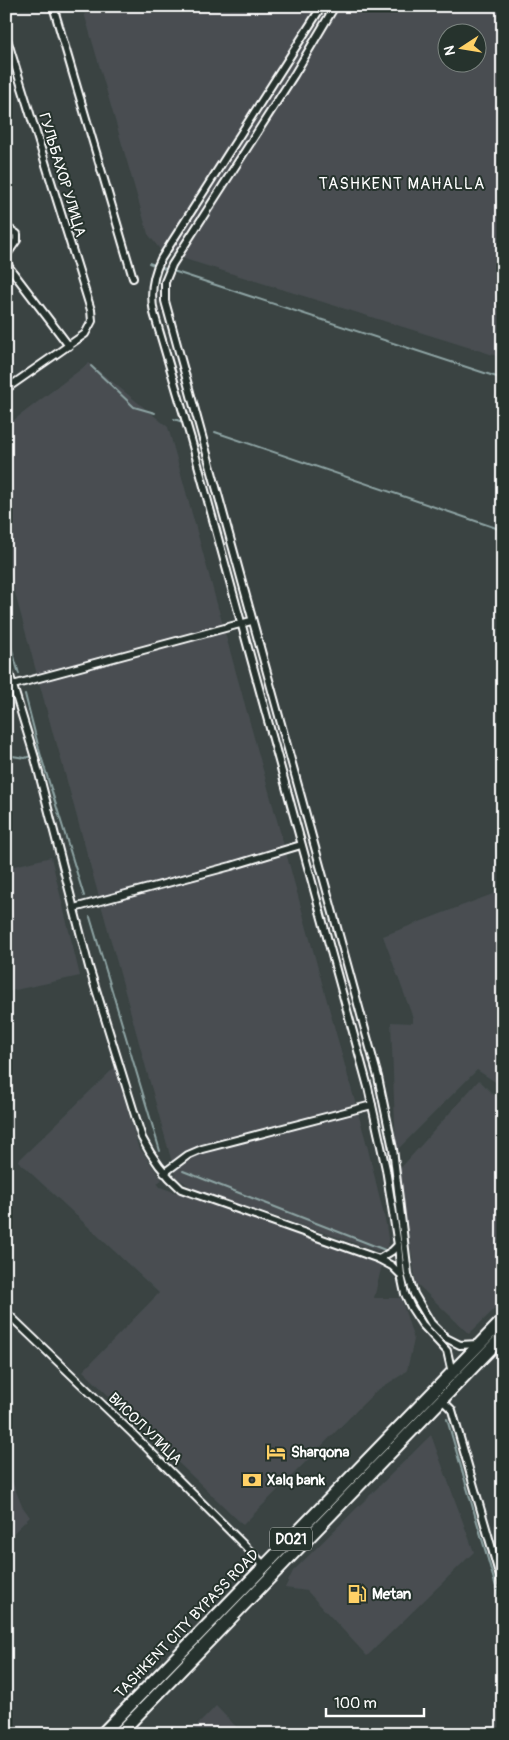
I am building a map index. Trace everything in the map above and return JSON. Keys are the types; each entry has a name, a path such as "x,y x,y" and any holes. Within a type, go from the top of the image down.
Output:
{"highway":[{"name":"TASHKENT CITY BYPASS ROAD","path":"102,1734 503,1320"},
{"name":"TASHKENT CITY BYPASS ROAD","path":"119,1734 503,1336"}],"street":[{"path":"53,6 133,278"},
{"path":"322,6 161,259 155,270 152,303 328,938 372,1105 386,1169 405,1294 416,1316 446,1351 452,1373"},
{"path":"335,6 294,75 172,265 164,289 164,302 339,935 387,1116 394,1157 408,1274 414,1294 431,1323 446,1338 460,1345 480,1344"},
{"name":"ГУЛЬБАХОР УЛИЦА","path":"6,36 88,301 92,321 85,334 69,346"},
{"path":"6,227 17,234 17,240 6,258 8,267 69,346 6,389"},
{"path":"152,303 164,302"},
{"path":"13,685 251,621"},
{"path":"6,663 34,755 89,967 142,1138 152,1158 181,1189 379,1259 392,1266 401,1275"},
{"path":"74,908 221,869 301,845"},
{"path":"328,938 339,935"},
{"path":"164,1173 188,1155 202,1149 372,1105"},
{"path":"379,1259 398,1245"},
{"name":"ВИСОЛ УЛИЦА","path":"6,1312 131,1432 265,1566"},
{"path":"441,1399 452,1410 503,1587"}],"shaded area":[{"path":"82,6 503,6 503,358 162,252 148,234"},
{"path":"89,363 168,427 367,1145 388,1238 388,1246 378,1251 194,1189 176,1177 6,560 6,426"},
{"path":"51,857 80,976 6,992 6,868"},
{"path":"503,890 503,1087 477,1070 396,1151 391,1022 413,1023 413,1018 383,936"},
{"path":"115,1067 138,1146 162,1180 157,1183 160,1187 382,1265 374,1298 401,1298 414,1340 407,1370 376,1391 243,1525 83,1371 159,1293 18,1161"},
{"path":"479,1080 503,1104 503,1301 469,1334 416,1283 399,1170"},
{"path":"431,1435 474,1552 367,1656 307,1591 285,1588 293,1571"},
{"path":"6,1467 22,1506 30,1517 6,1540"},
{"path":"216,1706 243,1734 189,1734"}],"waterway":[{"path":"149,263 168,270"},
{"path":"173,271 503,379"},
{"path":"91,366 134,407 155,413"},
{"path":"174,419 183,422"},
{"path":"215,432 502,530"},
{"path":"6,629 19,674"},
{"path":"25,694 40,753 84,896"},
{"path":"6,755 25,758 40,753"},
{"path":"90,917 160,1151"},
{"path":"183,1171 385,1250"},
{"path":"447,1419 503,1611"}],"place":[{"name":"Sharqona","path":"276,1452"},
{"name":"Xalq bank","path":"252,1480"},
{"name":"Metan","path":"357,1594"}],"district":[{"name":"TASHKENT MAHALLA","path":"402,184"}]}
